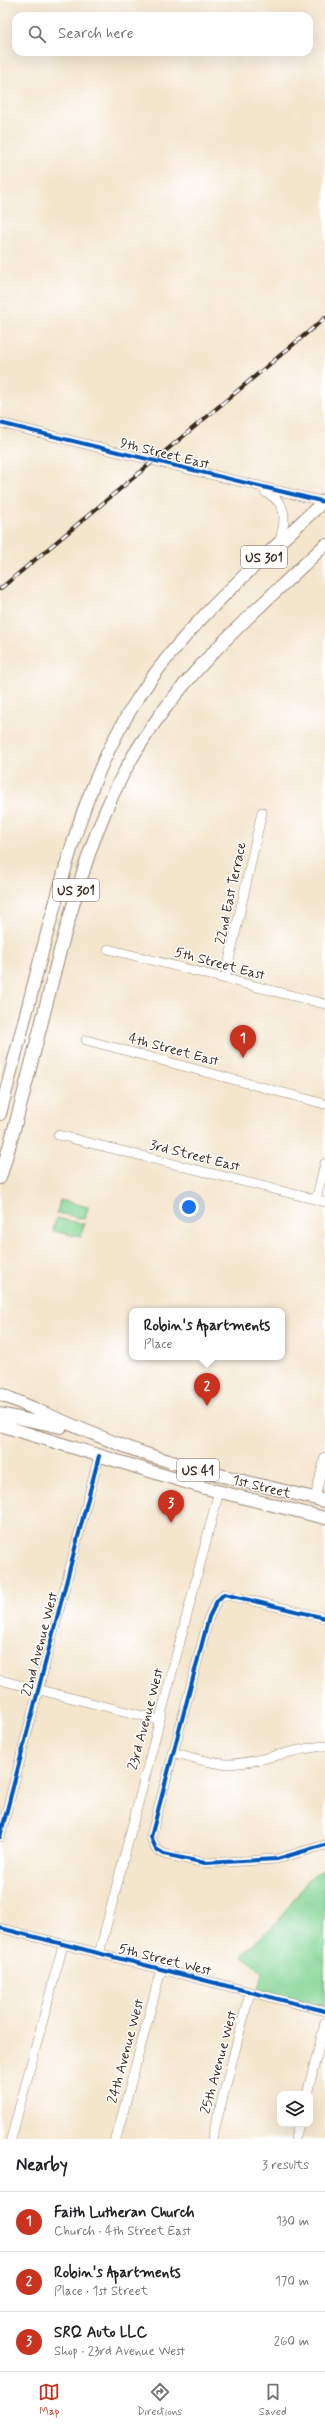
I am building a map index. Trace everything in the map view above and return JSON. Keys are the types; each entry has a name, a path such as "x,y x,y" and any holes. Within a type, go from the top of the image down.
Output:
{"main road":[{"name":"US 301","path":"0,1114 76,828 106,754 138,697 173,651 278,544 325,501"},
{"name":"US 301","path":"0,1178 82,872 95,832 120,779 162,713 193,674 325,545"},
{"name":"US 41","path":"0,1394 79,1429"},
{"path":"0,1414 62,1427 79,1429 95,1441 99,1456 104,1452 112,1452 225,1483 257,1485"},
{"name":"US 41","path":"0,1424 46,1437 99,1456"},
{"name":"1st Street","path":"79,1429 170,1461 257,1485 320,1500"},
{"name":"1st Street","path":"99,1456 219,1491 325,1518"}],"street":[{"name":"9th Street East","path":"0,423 251,485 325,501"},
{"path":"251,485 274,496 282,507 285,516 284,527 278,544"},
{"name":"22nd East Terrace","path":"225,979 262,812"},
{"name":"5th Street East","path":"108,949 325,1004"},
{"name":"4th Street East","path":"86,1040 325,1104"},
{"name":"3rd Street East","path":"58,1135 325,1202"},
{"path":"316,1200 325,1163"},
{"name":"22nd Avenue West","path":"0,1837 99,1456"},
{"path":"320,1500 325,1457"},
{"name":"23rd Avenue West","path":"99,1954 219,1491"},
{"path":"325,1618 224,1594 217,1601 209,1617 172,1752 151,1837 156,1849 164,1854 205,1863 277,1859 325,1844"},
{"path":"0,1680 159,1720"},
{"path":"172,1752 213,1763 229,1764 247,1762 294,1749 325,1746"},
{"name":"5th Street West","path":"0,1928 325,2011"},
{"path":"11,2139 62,1944"},
{"name":"24th Avenue West","path":"116,2139 161,1970"},
{"name":"25th Avenue West","path":"212,2139 250,1992"},
{"path":"308,2091 325,2024"},
{"path":"295,2139 298,2127"}],"green space":[{"path":"60,1200 88,1207 85,1219 57,1213"},
{"path":"56,1218 84,1224 81,1237 53,1231"},
{"path":"325,1868 324,2007 258,1990 262,1972 242,1955 279,1920 308,1880"}],"railway":[{"path":"0,589 325,318"}],"cycle path":[{"path":"0,423 325,502"},
{"path":"0,1837 99,1456"},
{"path":"325,1618 224,1594 217,1601 209,1617 151,1837 156,1849 164,1854 205,1863 277,1859 325,1845"},
{"path":"0,1928 325,2011"}],"place":[{"name":"Faith Lutheran Church","path":"243,1058"},
{"name":"Robin's Apartments","path":"207,1406"},
{"name":"SRQ Auto LLC","path":"171,1523"}]}
